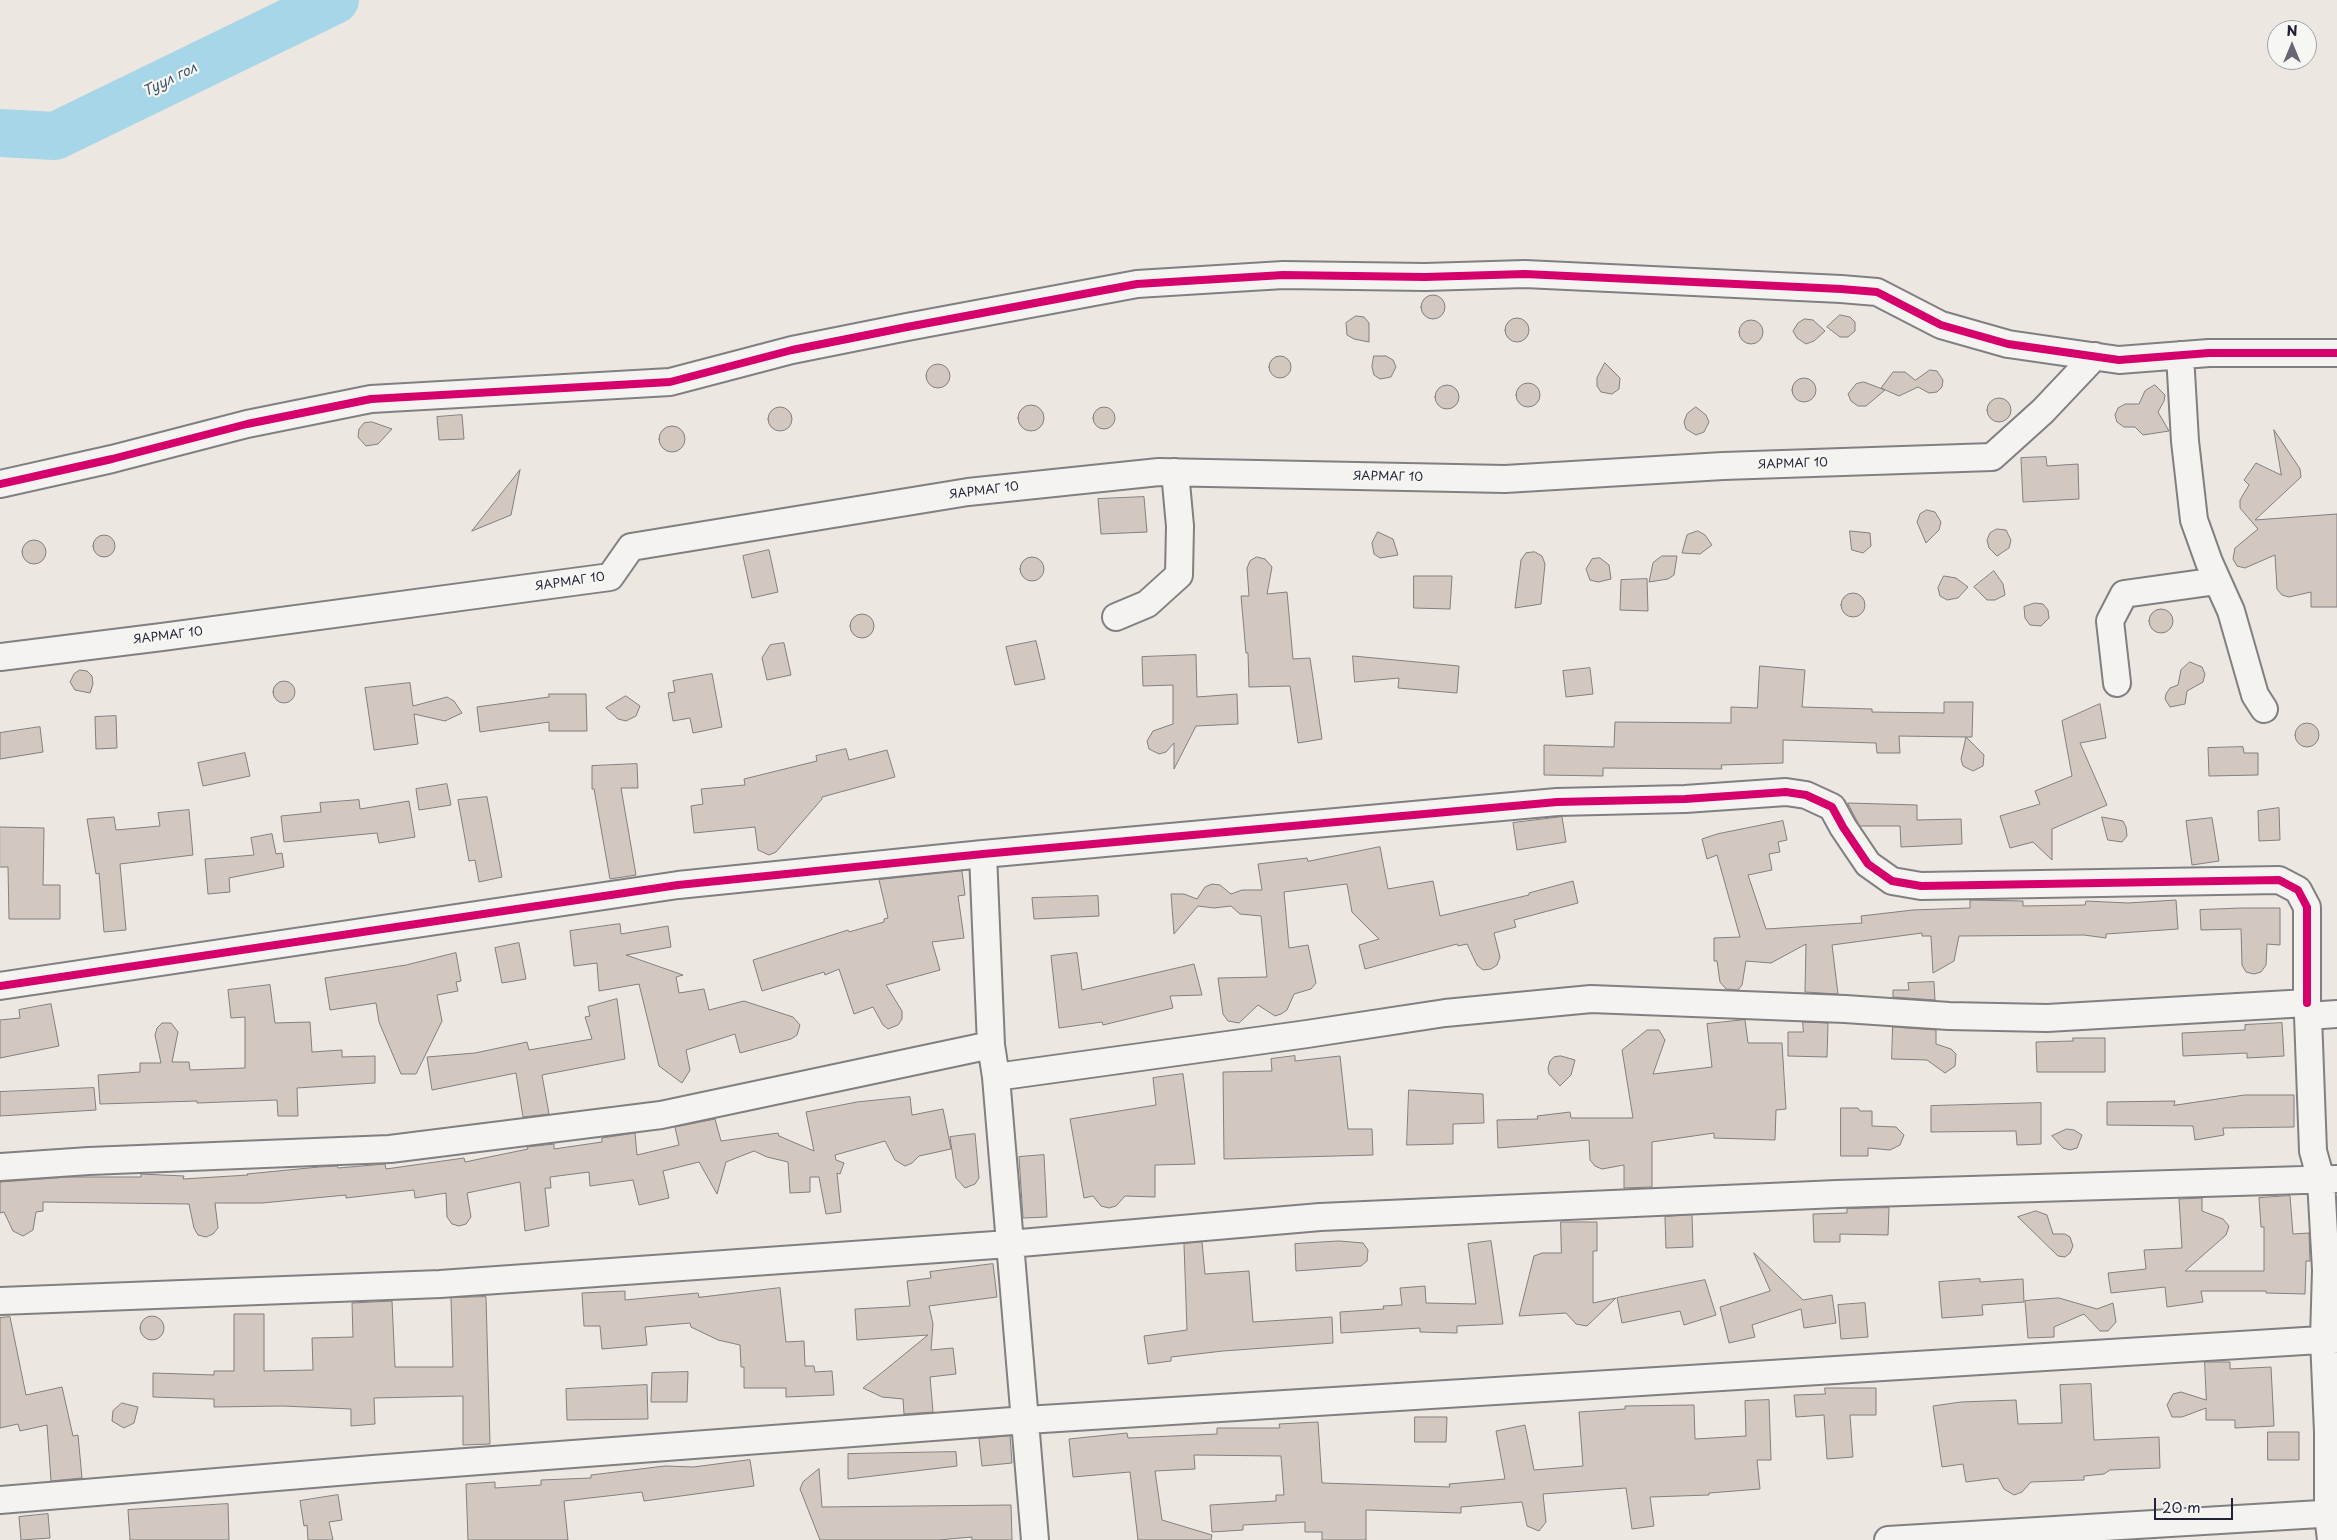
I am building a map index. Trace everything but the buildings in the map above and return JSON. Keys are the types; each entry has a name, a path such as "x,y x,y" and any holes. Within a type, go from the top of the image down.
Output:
{"street":[{"path":"0,484 112,459 247,424 371,399 670,382 811,346 1137,284 1282,275 1425,276 1525,274 1877,292 1941,325 2008,344 2119,360 2180,355 2337,353"},
{"path":"2180,355 2185,441 2194,520 2217,581 2231,610 2255,695 2264,709"},
{"name":"ЯАРМАГ 10","path":"0,657 610,577 631,547 968,492 1159,472 1505,479 1723,466 1992,457 2043,411 2095,356"},
{"path":"1116,617 1146,604 1179,574 1180,526 1175,472"},
{"path":"2117,684 2110,621 2124,594 2217,581"},
{"path":"0,986 678,885 983,854 1557,802 1685,799 1786,792 1806,795 1832,806 1842,827 1868,864 1892,881 1921,886 2279,880 2298,890 2307,907 2307,1009 2314,1151 2329,1180 2326,1270 2331,1339 2328,1432 2332,1513 2331,1540"},
{"path":"983,854 991,1045 996,1077 1009,1244 1026,1420 1034,1540"},
{"path":"996,1077 1445,1013 1592,999 1845,1009 1949,1016 2046,1018 2307,1009 2337,1014"},
{"path":"0,1167 89,1161 390,1149 661,1115 991,1045"},
{"path":"0,1301 440,1284 1009,1244 1320,1217 1837,1194 2329,1180"},
{"path":"0,1500 373,1469 1026,1420 2331,1339"},
{"path":"1888,1540 2332,1513"}],"waterway":[{"name":"Туул гол","path":"0,133 55,136 335,0"}],"cycle path":[{"path":"0,484 112,459 247,424 371,399 670,382 792,350 1137,284 1283,275 1425,277 1525,274 1841,289 1877,292 1941,325 2008,344 2119,360 2209,353 2337,353"},
{"path":"0,986 678,885 983,854 1557,802 1685,799 1786,792 1806,795 1832,807 1868,864 1892,881 1921,886 2279,880 2298,890 2307,907 2307,1003"}]}
